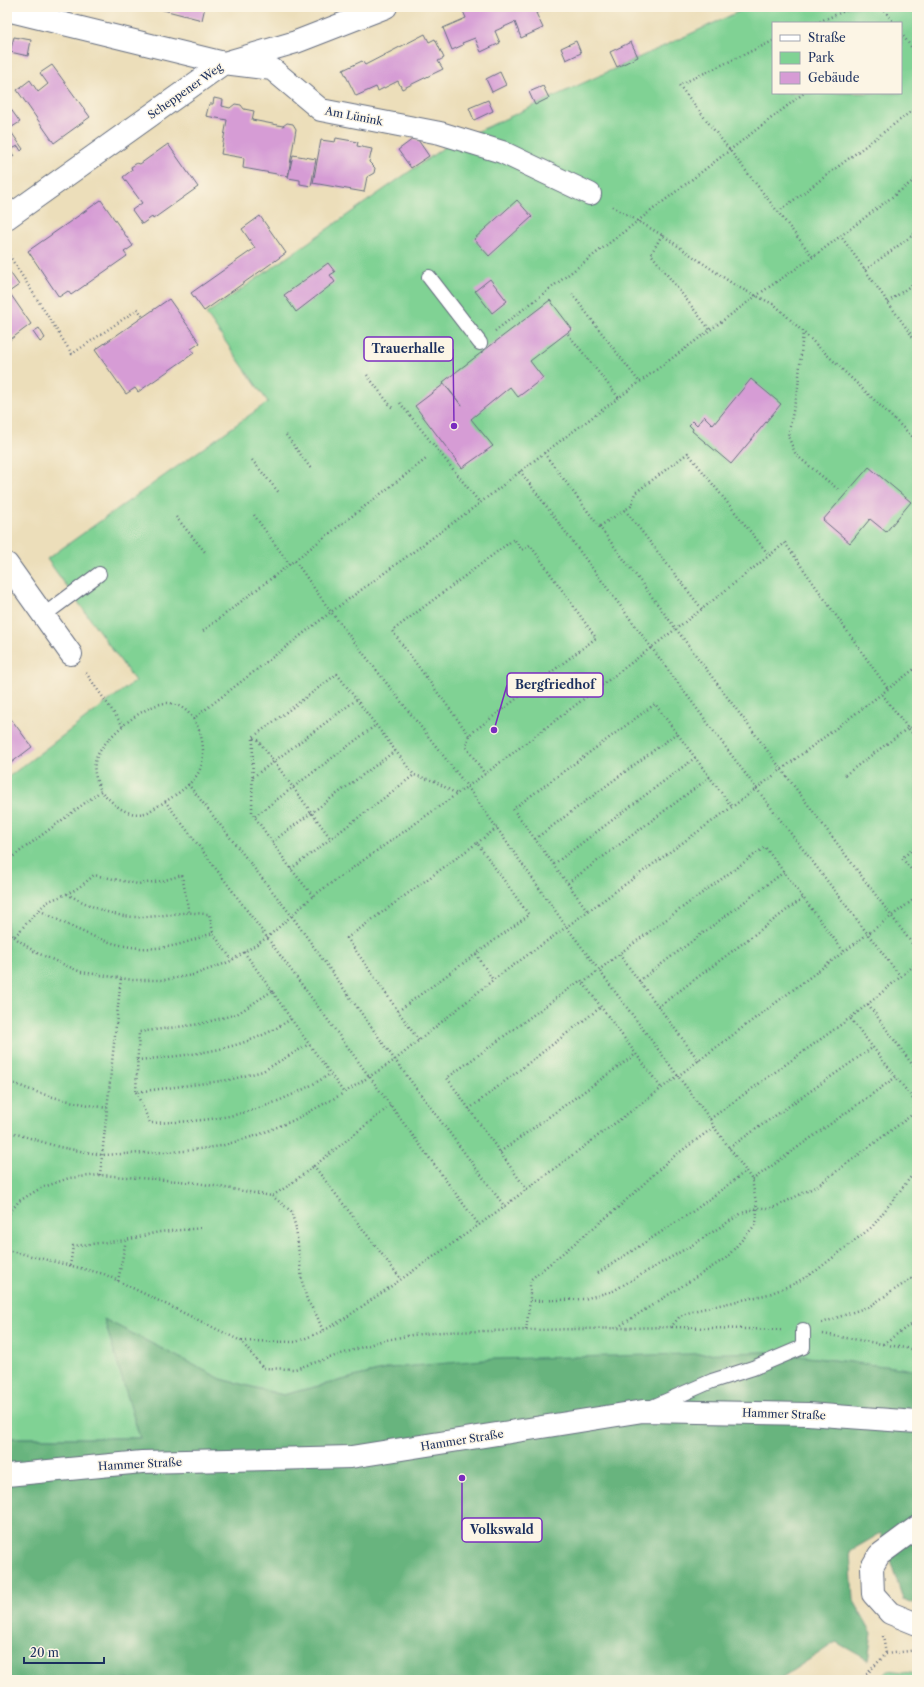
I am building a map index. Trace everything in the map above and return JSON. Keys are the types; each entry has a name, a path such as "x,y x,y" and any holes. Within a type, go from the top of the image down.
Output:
{"street":[{"name":"Scheppener Weg","path":"7,218 224,63 296,42 386,7"},
{"name":"Am Lünink","path":"7,10 224,63 272,68 321,110 440,133 502,152 590,194"},
{"path":"7,564 71,654"},
{"name":"Hammer Straße","path":"7,1474 142,1462 351,1457 643,1411 808,1414 917,1422"},
{"path":"917,1527 879,1555 872,1567 873,1594 890,1613 917,1624"}],"lane":[{"path":"429,277 480,343"},
{"path":"44,616 99,574"},
{"path":"643,1411 712,1381 753,1368 803,1347 803,1330"}],"path":[{"path":"818,22 854,7"},
{"path":"882,7 893,22"},
{"path":"902,34 917,55"},
{"path":"772,41 679,85 813,257"},
{"path":"480,343 803,94"},
{"path":"778,212 917,107"},
{"path":"193,719 331,612 480,503 544,452 756,296 813,257 917,178"},
{"path":"590,194 662,236 736,286 775,305 917,441"},
{"path":"865,270 917,232"},
{"path":"840,235 917,343"},
{"path":"662,236 652,254 710,330"},
{"path":"7,252 72,354 138,309 143,317"},
{"path":"888,302 917,281"},
{"path":"572,294 640,382"},
{"path":"803,331 798,387 788,436 796,455 840,491"},
{"path":"568,334 619,398"},
{"path":"367,375 393,409"},
{"path":"400,403 480,503"},
{"path":"286,435 312,470"},
{"path":"544,452 917,950"},
{"path":"600,526 631,506 635,493 688,453 769,555"},
{"path":"203,631 426,459"},
{"path":"252,460 280,494"},
{"path":"520,471 652,646 756,788 900,976"},
{"path":"625,510 702,609"},
{"path":"254,515 290,565"},
{"path":"176,517 205,552"},
{"path":"469,735 392,631 514,539 522,550 530,545 596,638 469,735 466,747 485,774"},
{"path":"7,929 14,937 35,952 53,961 81,972 133,980 164,980 192,975 232,960 268,938 313,896 485,774 702,609 785,543 888,689"},
{"path":"295,561 331,612 468,786 566,926 677,1077 710,1119 714,1128 752,1180 757,1208 756,1224 726,1258 618,1327"},
{"path":"71,654 123,726"},
{"path":"7,1131 59,1147 102,1155 185,1151 221,1146 258,1135 287,1123 344,1093 395,1060 493,980 587,910 732,807 917,667"},
{"path":"253,737 337,674 414,775 434,781 457,794"},
{"path":"882,693 917,739"},
{"path":"253,777 356,700"},
{"path":"169,703 180,708 193,719 201,732 203,758 197,775 188,784 148,812 134,814 117,806 101,791 95,772 96,757 102,747 123,726 158,704 169,703"},
{"path":"587,910 513,809 655,704 732,807"},
{"path":"846,775 917,722"},
{"path":"255,816 376,725"},
{"path":"535,839 677,733"},
{"path":"253,737 258,740 331,839"},
{"path":"253,737 252,813 291,869 313,896"},
{"path":"272,842 395,751"},
{"path":"554,864 696,757"},
{"path":"291,869 414,775"},
{"path":"568,883 710,777"},
{"path":"188,784 291,915 395,1060 505,1207"},
{"path":"7,861 101,791"},
{"path":"165,801 268,938 368,1077 479,1225"},
{"path":"419,1041 347,938 497,828"},
{"path":"398,1011 529,915 477,843"},
{"path":"917,846 902,858 917,877"},
{"path":"583,983 619,954 765,847 844,952"},
{"path":"639,981 784,872"},
{"path":"14,937 47,901 67,894 94,875 138,884 162,881 182,875 190,913"},
{"path":"67,894 92,907 112,914 134,917 159,917 190,913 209,914 213,933 232,960"},
{"path":"241,1341 296,1342 322,1331 344,1319 505,1207 844,952 867,933 917,897"},
{"path":"658,1007 803,898"},
{"path":"39,910 88,936 131,948 166,947 213,933"},
{"path":"244,952 344,1093"},
{"path":"476,954 493,980"},
{"path":"619,954 699,1061"},
{"path":"710,1119 850,1018 917,963"},
{"path":"100,1175 121,978"},
{"path":"527,1190 447,1078 580,980 662,1088"},
{"path":"272,991 237,1014 200,1024 139,1032 136,1092 150,1124 171,1123 233,1115 259,1108 315,1084 330,1074"},
{"path":"868,1004 917,1071"},
{"path":"469,1109 601,1008"},
{"path":"850,1018 917,1104"},
{"path":"137,1060 183,1056 245,1042 268,1033 291,1019"},
{"path":"136,1092 229,1080 263,1071 309,1044"},
{"path":"729,1148 872,1048"},
{"path":"500,1152 636,1054"},
{"path":"752,1180 896,1076"},
{"path":"7,1080 28,1090 61,1100 107,1108"},
{"path":"272,1196 288,1186 390,1106"},
{"path":"530,1301 584,1299 613,1291 694,1244 742,1213 757,1208 773,1208 817,1186 917,1111"},
{"path":"526,1330 530,1301 530,1280 620,1206 669,1160 714,1128"},
{"path":"314,1166 401,1279"},
{"path":"671,1327 680,1316 693,1311 769,1294 794,1284 817,1270 872,1227 917,1169"},
{"path":"598,1273 695,1210 746,1171"},
{"path":"7,1216 19,1201 41,1188 69,1178 100,1175 191,1182 272,1196 291,1211 296,1228 302,1281 307,1300 317,1316 322,1331"},
{"path":"70,1266 73,1246 126,1240 159,1232 203,1228"},
{"path":"118,1281 126,1240"},
{"path":"7,1250 104,1274 241,1341 263,1368 295,1369 381,1341 412,1335 442,1332 618,1327 803,1330 917,1350"},
{"path":"803,1330 870,1306 917,1275"},
{"path":"882,1344 917,1320"},
{"path":"861,1680 886,1654 917,1650"}],"green space":[{"path":"749,7 917,7 917,1370 765,1352 390,1368 283,1395 221,1379 105,1320 140,1438 7,1438 7,778 135,681 47,559 268,402 206,314 446,146"},
{"path":"104,1319 221,1379 283,1395 390,1368 495,1359 765,1352 917,1370 917,1604 903,1599 881,1533 850,1551 853,1599 872,1633 868,1660 836,1642 778,1680 7,1680 7,1438 140,1438"},
{"path":"888,1670 917,1674 917,1680 878,1680"}],"building":[{"path":"152,7 205,7 202,20"},
{"path":"472,7 549,7 536,13 543,28 521,38 515,22 495,31 500,43 481,52 475,38 462,43 463,45 452,50 443,28 466,18 463,11"},
{"path":"425,34 429,42 435,39 444,58 438,61 443,69 402,89 398,81 378,91 376,87 356,96 343,70 362,61 365,65"},
{"path":"14,37 31,40 28,56 10,52"},
{"path":"576,41 581,53 566,60 561,48"},
{"path":"631,42 638,57 617,67 610,52"},
{"path":"52,65 90,117 54,143 17,90 30,80 38,92 48,84 40,73"},
{"path":"500,72 506,85 492,92 486,79"},
{"path":"543,86 549,98 535,105 529,92"},
{"path":"214,98 223,100 222,106 230,108 235,104 241,105 244,109 254,111 252,120 283,126 287,123 293,124 296,129 288,176 243,168 244,158 221,154 227,120 206,116 209,104 213,104"},
{"path":"488,100 493,111 474,120 469,108"},
{"path":"7,104 20,122 9,129 23,149 21,151 18,146 10,150 14,156 7,161"},
{"path":"336,138 358,142 357,146 372,149 369,162 375,168 374,173 367,177 364,192 313,183 321,140 335,142"},
{"path":"413,139 418,140 429,156 411,168 398,150"},
{"path":"168,144 198,187 153,219 152,217 142,224 132,210 142,203 123,177 132,170 131,167 137,163 140,164"},
{"path":"293,155 316,159 311,186 300,184 300,180 288,178"},
{"path":"101,200 133,246 124,252 127,256 71,295 68,291 59,297 28,251"},
{"path":"517,200 532,217 489,256 474,239"},
{"path":"260,216 286,253 204,311 191,293 255,248 242,229"},
{"path":"328,263 335,272 330,275 335,282 296,312 284,295"},
{"path":"7,268 19,285 9,292 31,324 7,342"},
{"path":"490,279 507,301 492,313 475,291"},
{"path":"169,299 200,343 191,349 194,353 138,392 135,388 126,394 95,350"},
{"path":"550,300 572,329 530,361 543,378 518,397 510,387 471,419 493,446 462,468 415,406 444,384 462,406 443,382"},
{"path":"39,328 45,338 40,342 33,332"},
{"path":"751,379 781,404 731,464 692,431 693,429 689,425 693,421 697,425 704,416 713,425"},
{"path":"869,467 911,502 886,532 870,519 850,543 823,520"},
{"path":"11,719 32,747 7,766 7,722"}],"place":[{"name":"Trauerhalle","path":"454,426"},
{"name":"Bergfriedhof","path":"494,730"},
{"name":"Volkswald","path":"462,1478"}]}
